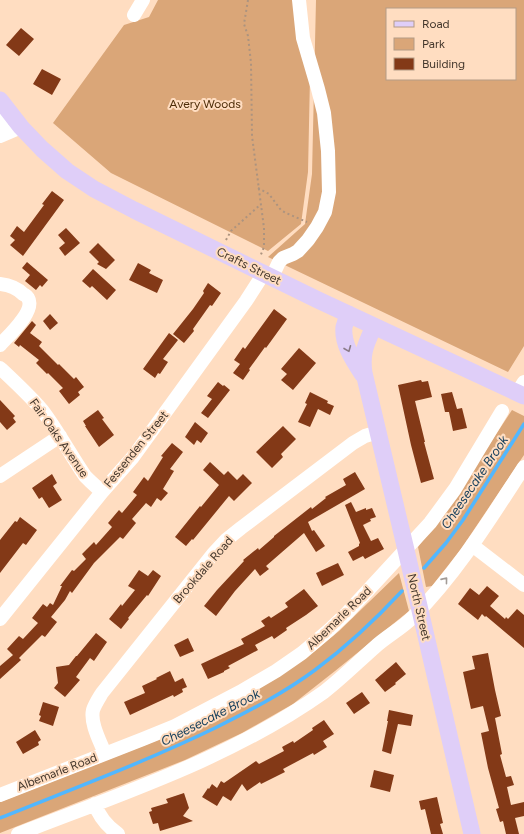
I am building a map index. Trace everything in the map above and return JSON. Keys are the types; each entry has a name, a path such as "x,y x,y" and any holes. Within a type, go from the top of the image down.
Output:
{"main road":[{"name":"Crafts Street","path":"0,100 5,118 21,127 58,164 85,183 113,199 219,252 374,326 522,390"},
{"name":"North Street","path":"349,314 344,327 347,347 366,380"},
{"name":"North Street","path":"374,326 363,356 363,367 472,834"}],"street":[{"name":"Fessenden Street","path":"0,619 102,492 133,456 246,301 263,273 283,258 298,251 317,227 325,212 328,200 329,184 326,127 321,100 303,38 299,0"},
{"path":"0,136 21,127"},
{"path":"0,284 21,292 28,298 30,306 25,317 0,345"},
{"name":"Fair Oaks Avenue","path":"0,368 28,394 42,411 60,436 85,476 102,492"},
{"name":"Albemarle Road","path":"0,795 143,740 186,720 240,692 276,671 312,645 338,622 430,523 443,506 502,411"},
{"name":"Brookdale Road","path":"105,754 93,718 93,709 97,701 213,554 237,531 353,443 365,436 378,432"},
{"path":"0,476 60,436"},
{"path":"18,834 191,766 246,739 280,720 316,697 420,610 441,586 472,545 524,467"},
{"path":"472,545 524,585"},
{"path":"95,804 100,816 118,834"}],"path":[{"path":"248,0 244,24 248,36 251,63 252,136 264,228 263,273"},
{"path":"258,188 269,194 281,210 317,227"},
{"path":"219,252 231,231 260,205"}],"green space":[{"name":"Avery Woods","path":"158,0 294,0 310,77 308,172 301,224 268,251 111,173 53,123 124,25 149,17"},
{"path":"316,0 524,0 524,346 508,372 268,257 305,224 312,174"},
{"path":"512,410 524,416 524,455 461,549 432,586 426,587 418,547 449,506"},
{"path":"399,573 409,611 293,704 242,733 185,760 0,833 0,802 158,740 315,651 339,631"}],"building":[{"path":"21,28 34,39 19,56 6,45"},
{"path":"42,69 61,79 52,95 33,84"},
{"path":"52,191 64,200 23,256 10,245 15,240 10,236 17,226 24,232 44,205 42,204"},
{"path":"66,228 80,243 65,256 59,248 65,243 58,235"},
{"path":"98,243 115,260 106,269 97,264 99,262 89,252"},
{"path":"27,262 48,280 42,287 40,285 36,290 25,281 30,275 22,268"},
{"path":"138,263 151,270 149,273 163,280 157,293 129,280"},
{"path":"93,269 116,290 107,300 92,286 90,288 82,281"},
{"path":"208,283 221,293 212,306 210,305 193,329 194,331 184,343 173,334 204,293 203,291"},
{"path":"274,309 287,319 249,369 250,370 243,380 233,373 240,364 234,360 243,347 245,349"},
{"path":"50,314 58,323 50,330 43,321"},
{"path":"32,321 36,325 30,333 42,342 39,346 74,379 76,377 84,387 78,392 80,395 69,404 59,391 63,388 36,363 39,360 20,345 19,347 14,343"},
{"path":"169,333 178,340 163,359 168,362 160,374 158,373 155,378 143,369"},
{"path":"299,348 316,363 293,390 281,380 287,374 281,369"},
{"path":"421,380 422,382 428,381 432,397 415,401 434,479 421,483 398,385"},
{"path":"218,382 230,390 208,418 201,413 212,399 207,396"},
{"path":"310,392 328,401 327,403 334,406 330,415 318,409 310,427 298,422 307,404 305,403"},
{"path":"452,392 457,409 462,408 467,428 453,431 449,412 445,412 441,394"},
{"path":"0,400 15,416 13,418 16,422 7,430 0,422"},
{"path":"98,410 104,418 102,419 114,435 99,447 83,421"},
{"path":"195,422 208,433 201,443 197,440 194,445 185,437"},
{"path":"283,426 296,439 281,454 283,457 272,468 256,452"},
{"path":"172,443 183,452 170,469 174,471 163,489 168,493 161,501 157,498 151,507 146,503 132,519 136,523 123,539 120,537 94,563 72,593 70,591 65,600 51,617 57,622 45,637 42,635 19,658 21,660 0,679 0,666 13,655 7,649 19,636 23,639 38,623 32,618 43,604 47,607 50,603 53,605 62,586 60,586 72,570 74,571 86,559 82,554 94,542 96,545 112,527 108,523 119,510 122,513 137,495 133,492 144,477 148,481 163,457 161,456"},
{"path":"210,462 224,475 228,471 237,480 243,474 252,483 234,501 229,496 193,540 192,539 186,546 175,537 219,485 203,470"},
{"path":"355,472 365,489 308,522 312,531 314,530 325,546 316,552 304,533 266,566 269,569 260,576 255,569 235,591 216,616 204,606 244,561 243,560 258,548 259,550 274,536 311,507 312,509 326,498 325,497 346,485 343,479"},
{"path":"52,474 57,483 53,486 62,500 49,508 42,497 39,499 32,488"},
{"path":"351,502 356,512 366,508 366,510 372,508 376,517 370,519 371,521 363,525 371,541 378,538 384,549 365,559 363,556 353,561 348,552 359,546 360,543 345,505"},
{"path":"20,517 37,530 26,545 23,543 0,573 0,540"},
{"path":"338,563 344,575 322,586 316,573"},
{"path":"139,570 148,576 153,570 161,576 148,596 147,595 128,618 129,619 121,629 109,619 135,590 128,586"},
{"path":"487,586 499,596 490,606 505,619 506,617 508,619 517,609 524,615 524,648 486,616 485,617 482,614 478,620 458,604 470,588 479,595"},
{"path":"304,589 318,606 286,628 287,630 274,639 272,636 255,645 258,650 228,666 230,668 224,672 208,679 201,664 244,644 241,639 265,626 261,621 269,616 271,618 288,607 285,603"},
{"path":"96,633 107,642 94,661 90,658 76,677 80,680 65,697 54,688 58,683 56,667 69,665"},
{"path":"188,638 194,651 180,657 174,645"},
{"path":"488,653 501,716 495,718 502,754 500,755 506,777 511,776 514,785 507,787 511,805 524,802 524,816 515,818 519,834 506,834 503,821 500,822 496,809 499,808 488,768 481,733 489,731 483,706 471,709 463,672 475,669 472,656"},
{"path":"396,662 406,674 385,692 375,680"},
{"path":"170,671 175,682 183,678 187,687 182,689 183,692 174,697 173,695 130,715 124,702 145,693 142,686"},
{"path":"362,692 370,703 354,714 346,703"},
{"path":"43,702 59,707 53,726 39,721 41,716 39,715"},
{"path":"389,710 413,715 411,726 398,724 391,754 382,751"},
{"path":"324,720 334,734 323,741 327,747 314,755 313,753 283,769 285,772 261,784 260,782 247,791 242,784 231,801 223,796 217,806 202,797 212,784 217,788 221,781 224,783 256,761 259,764 284,751 282,747 293,741 294,743 313,730 312,728"},
{"path":"35,730 41,740 38,742 39,745 23,754 16,742"},
{"path":"374,770 394,775 390,792 370,787"},
{"path":"184,793 189,808 183,816 193,821 160,831 158,823 153,824 149,812 152,811 151,808 168,803 166,799"},
{"path":"437,797 443,823 440,824 443,834 431,834 425,809 421,810 419,801"}],"waterway":[{"name":"Cheesecake Brook","path":"424,568 446,543 463,520 524,424"},
{"name":"Cheesecake Brook","path":"0,818 162,752 215,728 266,701 315,670 338,652 371,623 402,591"}]}
